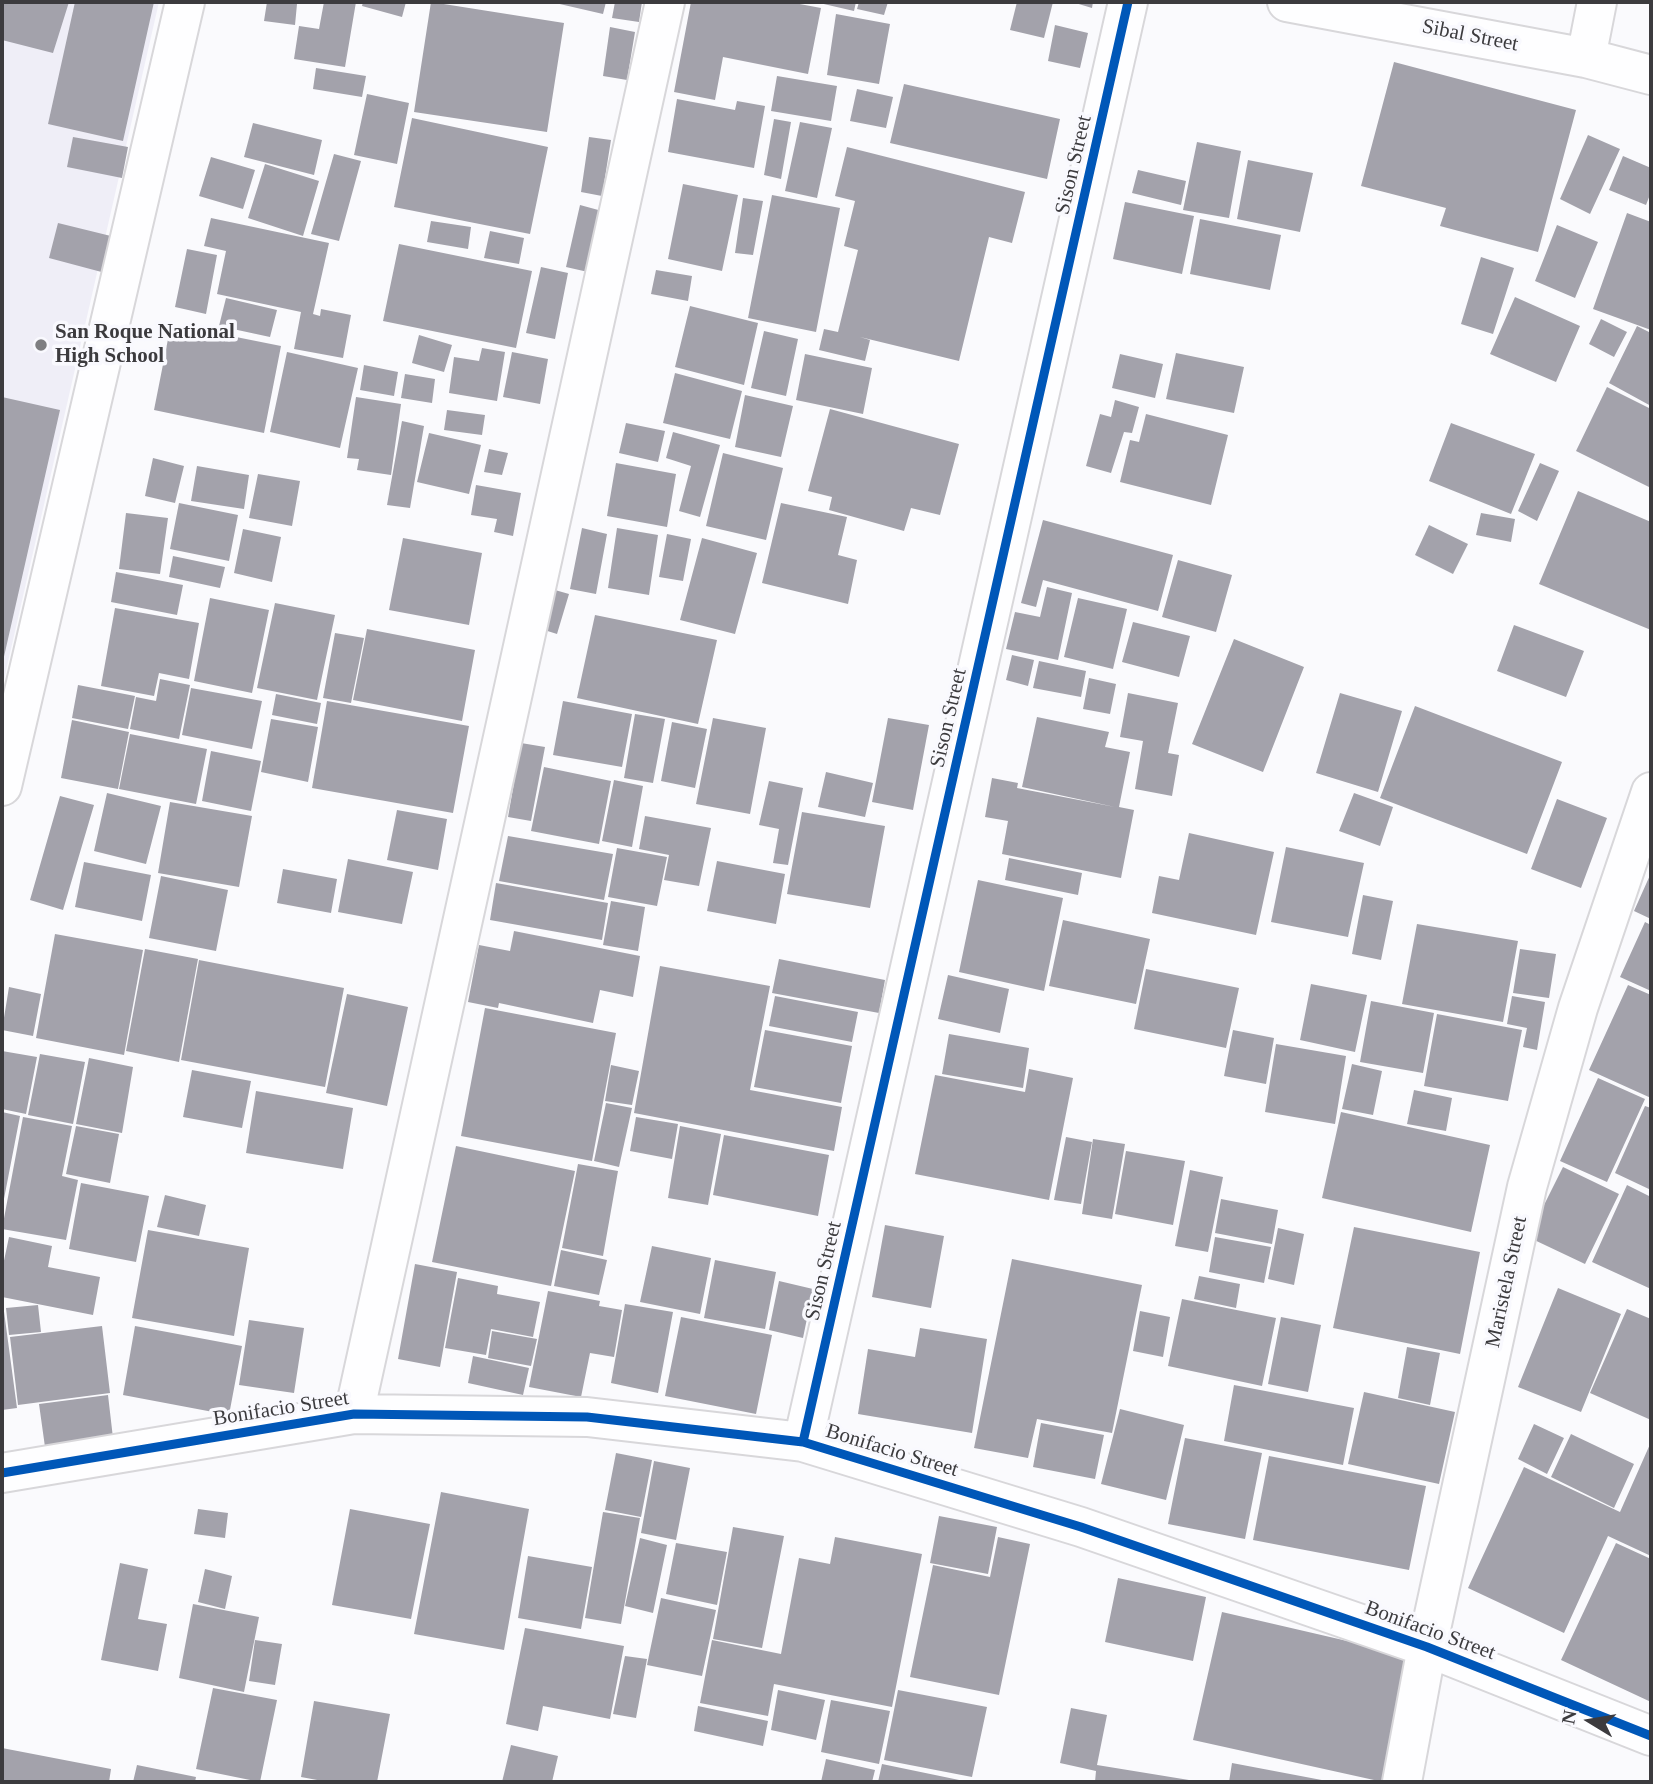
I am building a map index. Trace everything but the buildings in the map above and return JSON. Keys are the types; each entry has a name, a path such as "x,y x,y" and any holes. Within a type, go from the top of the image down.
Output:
{"street":[{"path":"2,786 185,2"},
{"path":"355,1414 665,2"},
{"name":"Sison Street","path":"803,1442 1128,2"},
{"name":"Sibal Street","path":"1287,2 1586,58 1651,75"},
{"path":"1586,58 1597,2"},
{"name":"Maristela Street","path":"1402,1782 1427,1647 1527,1187 1578,1007 1651,792"},
{"name":"Bonifacio Street","path":"2,1473 355,1414 587,1417 803,1442 1081,1527 1427,1647 1651,1736"}],"shaded area":[{"name":"San Roque National High School","path":"2,2 159,2 2,688"}],"cycle path":[{"path":"803,1442 1128,2"},
{"path":"2,1473 354,1414 587,1417 803,1442 1081,1527 1427,1647 1651,1736"}],"place":[{"name":"San Roque National High School","path":"41,345"}]}
